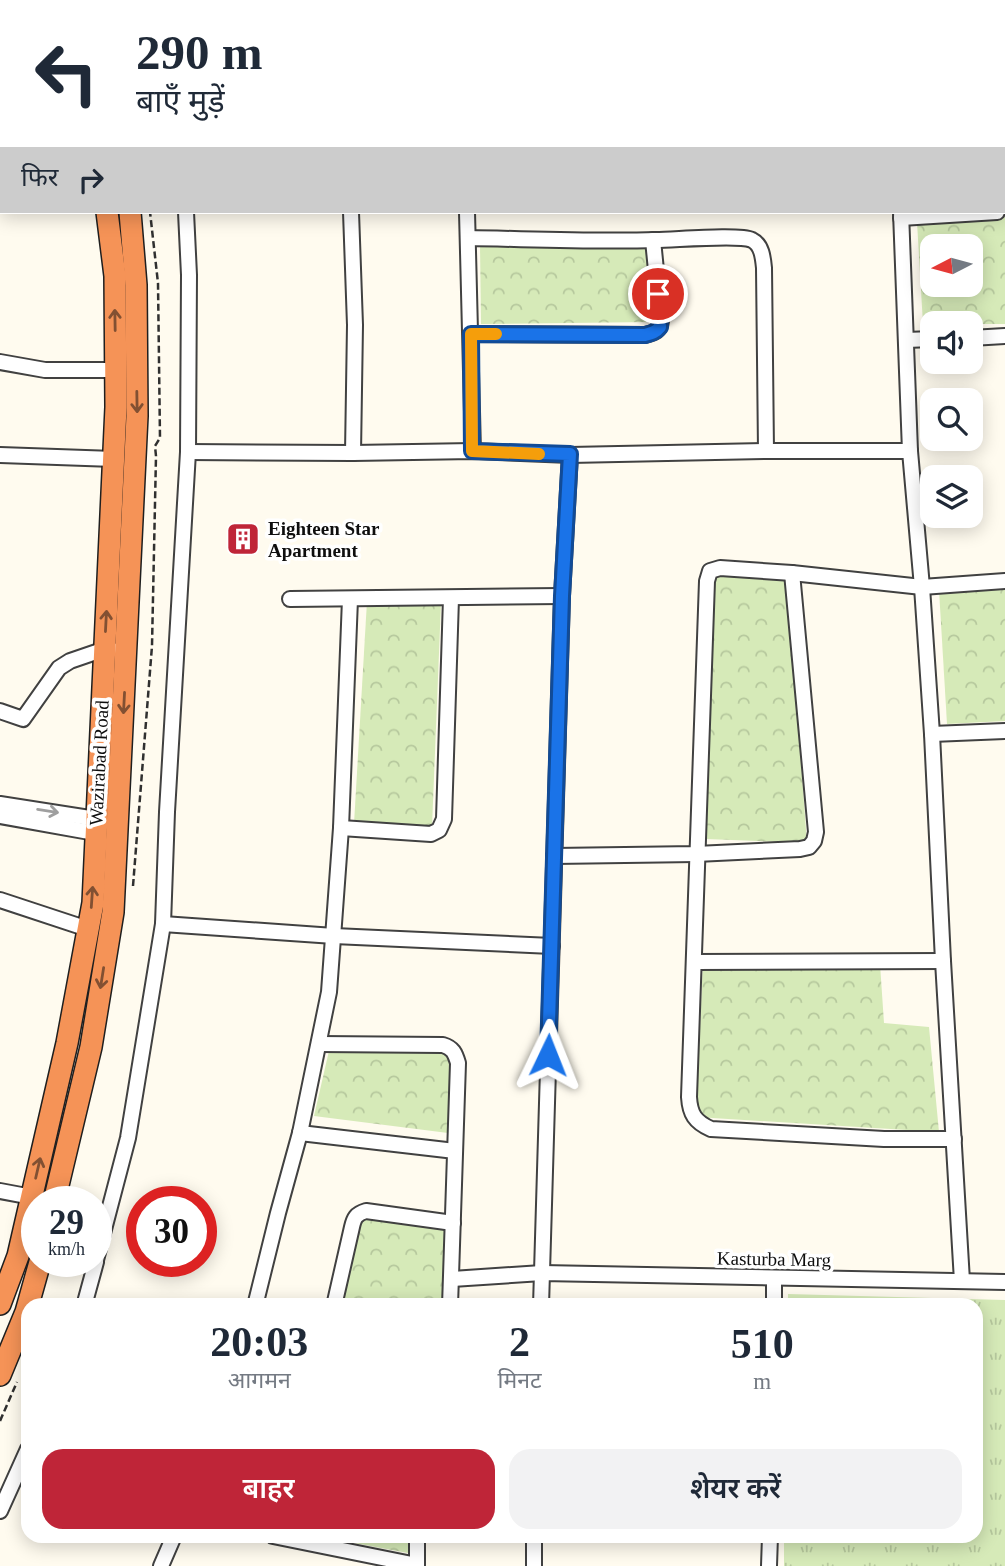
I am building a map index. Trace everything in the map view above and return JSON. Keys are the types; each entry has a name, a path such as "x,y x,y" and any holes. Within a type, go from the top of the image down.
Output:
{"highway":[{"name":"Wazirabad Road","path":"35,1186 64,1059 93,903 116,370 115,276 107,214"},
{"name":"Wazirabad Road","path":"58,1186 86,1064 113,912 137,416 136,285 130,214"},
{"name":"Wazirabad Road","path":"0,1304 21,1243"},
{"path":"30,1298 36,1277"},
{"path":"10,1375 21,1332"}],"main road":[{"path":"64,1059 86,1064"}],"street":[{"path":"112,1200 128,1138 163,924 188,452 189,275 186,214"},
{"path":"351,214 355,325 353,453"},
{"path":"467,214 472,451"},
{"path":"933,214 901,215 910,452 932,734 962,1281"},
{"path":"468,238 747,238 756,242 762,253 764,268 766,451"},
{"path":"471,334 645,335 657,331 661,321 653,240"},
{"path":"983,337 1005,336"},
{"path":"906,340 920,339"},
{"path":"0,362 45,370 116,370"},
{"path":"188,452 910,452"},
{"path":"541,1298 562,596 570,454"},
{"path":"0,455 114,459"},
{"path":"954,1139 884,1139 711,1129 694,1119 689,1097 707,581 710,571 720,568 922,587 1005,581"},
{"path":"554,856 696,854 809,847 816,832 792,573"},
{"path":"290,599 562,596"},
{"path":"341,828 430,834 439,830 444,819 452,598"},
{"path":"257,1298 300,1133 329,992 341,828 350,599"},
{"path":"0,711 23,719 59,668 70,661 105,649 126,649"},
{"path":"932,734 1005,731"},
{"path":"0,804 95,826"},
{"path":"0,816 95,826"},
{"path":"0,900 88,929"},
{"path":"163,924 334,936 552,946"},
{"path":"694,962 943,961"},
{"path":"319,1044 443,1045 456,1053 458,1063 451,1298"},
{"path":"300,1133 455,1151"},
{"path":"0,1191 21,1195"},
{"path":"336,1298 352,1227 355,1217 360,1213 453,1223"},
{"name":"Kasturba Marg","path":"452,1279 542,1273 1005,1282"},
{"path":"86,1298 92,1277"},
{"path":"774,1279 774,1298"},
{"path":"0,1511 21,1464"},
{"path":"161,1566 171,1543"},
{"path":"307,1543 417,1566 417,1543"},
{"path":"534,1543 534,1566"},
{"path":"769,1566 770,1543"}],"path":[{"path":"0,1421 10,1375"}],"green space":[{"path":"1005,217 1005,324 983,324 983,311 922,311 921,298 984,298 984,234 920,234 920,273 917,222"},
{"path":"647,242 651,322 481,324 480,245"},
{"path":"715,574 787,574 807,843 706,839"},
{"path":"1005,586 1005,721 947,724 939,590"},
{"path":"367,601 441,603 432,827 354,824"},
{"path":"703,960 880,964 884,1023 929,1027 939,1132 696,1117"},
{"path":"331,1042 452,1050 448,1133 314,1116"},
{"path":"362,1209 444,1225 443,1298 342,1298"},
{"path":"788,1294 933,1298 788,1298"},
{"path":"983,1299 1005,1300 1005,1566 784,1566 784,1543 983,1543"},
{"path":"354,1543 409,1543 408,1553"}],"slow traffic":[{"path":"496,334 471,334 472,451 539,454"}],"place":[{"name":"Eighteen Star Apartment","path":"243,539"}],"route":[{"path":"548,1055 562,596 570,454 472,451 471,334 645,335 657,331 660,327 658,294"}]}
